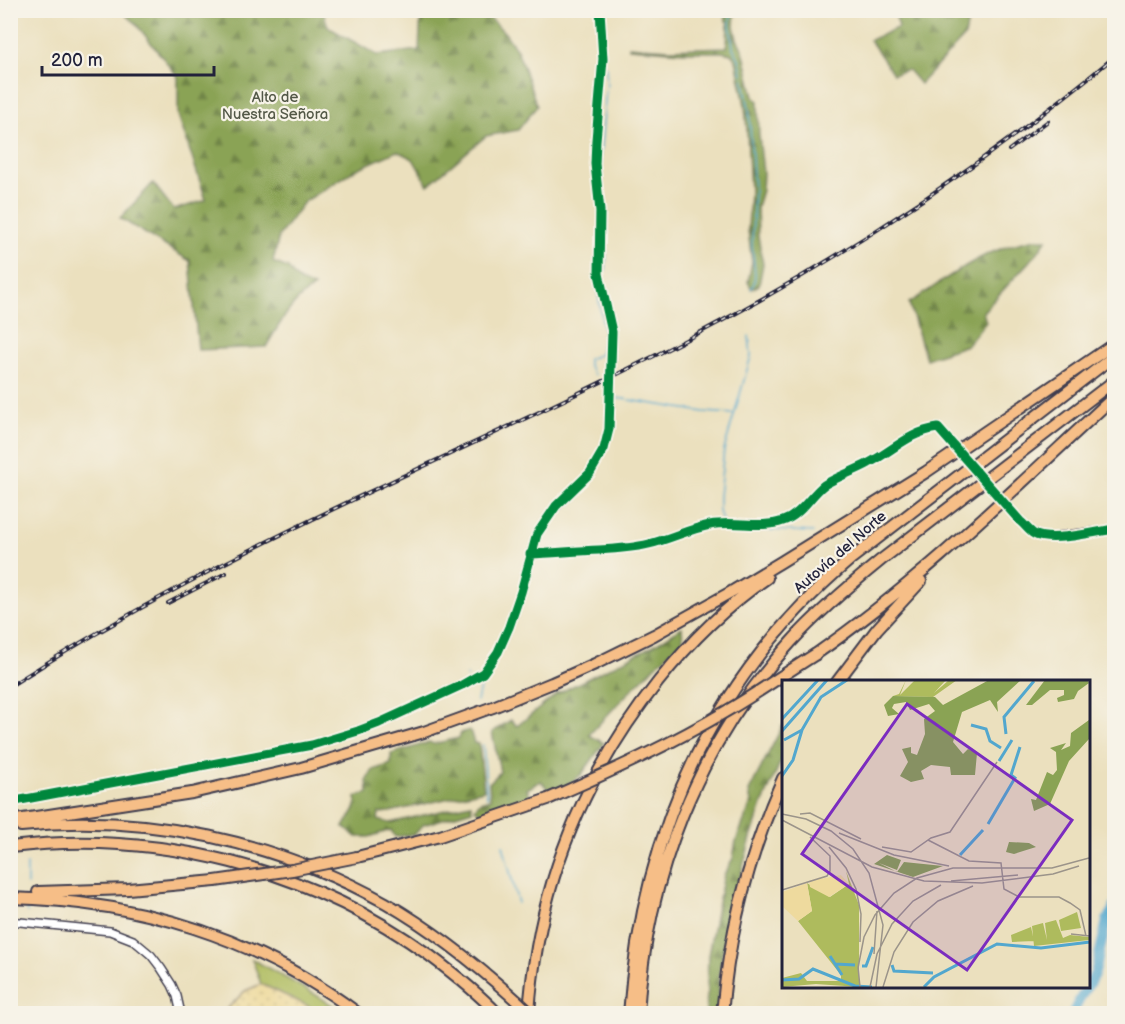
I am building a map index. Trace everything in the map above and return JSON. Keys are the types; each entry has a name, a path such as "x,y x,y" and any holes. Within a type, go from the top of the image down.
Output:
{"highway":[{"path":"530,1014 539,934 563,848 586,795 621,732 687,648 734,603 786,564 891,497 1114,344"},
{"name":"Autovía del Norte","path":"629,1014 633,964 644,902 670,815 710,727 734,688 779,629 830,577 885,531 1114,356"},
{"path":"638,1014 648,932 659,882 670,848 702,771 747,696 791,642 850,585 1114,381"},
{"path":"10,893 128,889 215,881 292,870 357,857 440,836 548,799 610,772 729,710 816,654 884,603 978,523 1114,397"},
{"path":"10,821 192,793 266,777 390,743 500,704 595,664 654,635 762,574 927,472"},
{"path":"838,680 895,608 978,523"},
{"path":"722,1014 725,976 733,928 759,836 782,780"},
{"path":"10,827 59,823 144,826 190,832 274,853 325,873 387,904 451,946 491,978 530,1014"},
{"path":"10,847 87,842 129,844 196,853 262,870 332,898 381,923 447,968 497,1012"},
{"path":"10,898 84,903 143,913 197,927 290,969 324,989 359,1014"}],"street":[{"path":"10,802 312,746 368,727 462,685 483,673 498,652 514,614 537,534 556,506 591,473 604,449 609,429 612,332 599,273 600,211 595,164 603,59 600,10"},
{"path":"530,554 628,548 649,544 709,525 762,524 783,521 797,513 824,486 837,478 886,454 907,438 922,431 938,428 1034,534 1049,537 1114,529"},
{"path":"10,921 110,931 134,940 151,955 172,985 181,1014"}],"green space":[{"name":"Alto de Nuestra Señora","path":"123,11 323,11 328,27 377,55 419,50 421,11 483,11 505,33 518,52 537,106 518,130 486,136 428,185 413,159 397,151 355,170 304,202 279,236 273,262 288,268 300,281 314,287 293,306 266,347 198,350 190,261 120,218 153,183 174,210 206,200 178,115 178,77"},
{"path":"725,11 735,11 734,26 737,39 743,50 754,97 758,101 763,173 762,190 757,207 758,236 763,264 759,285 752,289 748,282 752,262 748,230 750,192 747,131 745,105 736,60 731,54 722,52 629,48 629,46 669,49 727,47 728,22"},
{"path":"894,11 970,11 965,36 920,84 908,70 893,74 870,40 899,27"},
{"path":"1035,239 1047,239 1038,252 983,312 986,322 967,345 926,359 909,303 978,259"},
{"path":"682,627 683,641 634,686 589,735 604,743 582,774 571,783 550,792 541,781 527,789 531,799 482,815 475,808 480,802 490,799 489,783 500,772 492,732 511,720 517,726 557,694 654,645"},
{"path":"782,727 782,758 762,805 729,916 720,968 718,1013 706,1014 708,956 716,912 724,875 733,858 736,841 751,803 749,791"},
{"path":"470,730 474,743 479,744 484,790 379,813 378,820 390,823 471,804 472,810 423,825 415,834 395,837 391,830 369,837 356,837 344,827 356,807 356,797 368,793 367,779 373,770 391,764 391,754 430,742 433,744 459,738 461,733"},
{"path":"252,959 345,1013 309,1013 310,1007 261,984"}],"sand":[{"path":"261,984 310,1007 309,1013 223,1013 245,991"}],"waterway":[{"path":"731,10 733,48 739,59 749,109 754,190 752,246 755,274 751,289"},
{"path":"606,65 607,87"},
{"path":"606,90 600,156 606,230 606,270"},
{"path":"594,375 588,359 601,354 604,333 597,287"},
{"path":"722,521 719,496 724,450 751,356 749,336"},
{"path":"613,398 626,399"},
{"path":"629,400 704,412 734,414"},
{"path":"727,528 813,532"},
{"path":"477,701 480,687"},
{"path":"483,745 487,797"},
{"path":"503,845 518,903"},
{"path":"27,864 27,885"},
{"path":"27,907 27,912"},
{"path":"1089,984 1095,973 1107,920 1114,907"},
{"path":"1072,1014 1086,988"}],"railway":[{"path":"10,686 120,620 250,550 572,397 754,303 862,240 914,206 1016,134 1114,57"},
{"path":"1009,150 1048,121"},
{"path":"168,603 226,573"}],"cycle path":[{"path":"10,802 312,745 379,723 483,673 498,652 509,627 537,534 556,506 590,473 604,449 609,429 612,332 599,274 600,211 595,164 603,59 600,10"},
{"path":"530,554 631,547 657,542 710,525 765,524 783,521 800,510 824,485 869,463 910,437 938,428 1034,534 1062,537 1114,529"}]}
